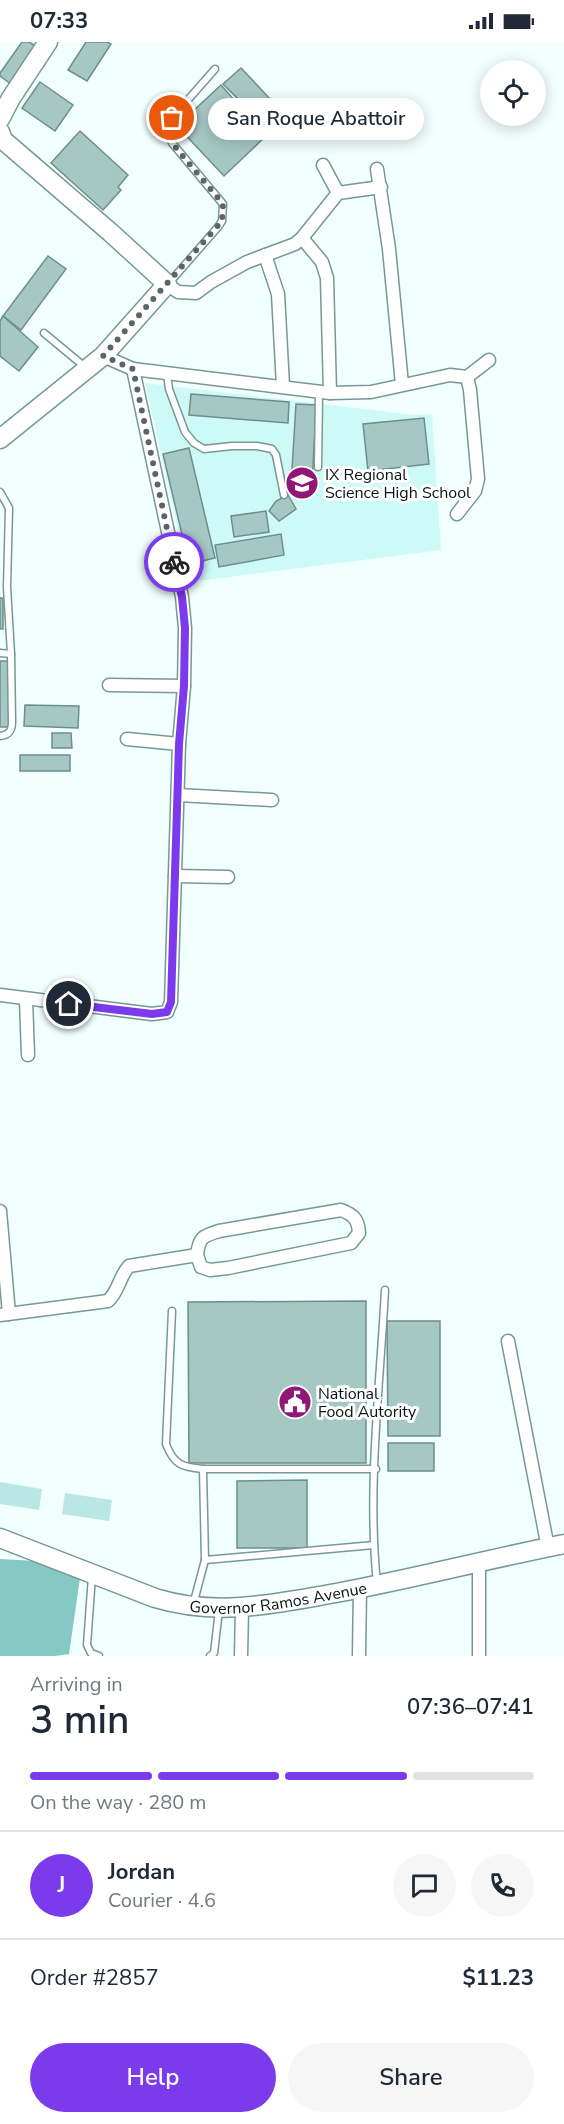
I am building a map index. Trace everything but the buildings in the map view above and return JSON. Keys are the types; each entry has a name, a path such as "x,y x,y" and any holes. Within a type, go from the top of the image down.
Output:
{"main road":[{"path":"1,112 48,42"},
{"path":"0,133 3,140 167,284 88,370 0,439"},
{"name":"Governor Ramos Avenue","path":"0,1538 155,1598 192,1607 219,1609 242,1608 369,1587 556,1546"}],"street":[{"path":"323,165 338,193"},
{"path":"377,169 381,187 402,384"},
{"path":"167,284 178,292 196,293 230,270 295,244 338,193 381,187"},
{"path":"302,238 325,267 325,392"},
{"path":"265,255 278,294 283,386"},
{"path":"103,356 133,369 325,392 371,392 450,375 467,377 489,360"},
{"path":"0,995 152,1014 167,1012 171,1002 185,628 182,597 133,369"},
{"path":"457,514 475,491 477,479 467,377"},
{"path":"109,685 184,686"},
{"path":"127,739 179,744"},
{"path":"178,795 272,800"},
{"path":"175,876 228,877"},
{"path":"26,1000 28,1055"},
{"path":"341,1210 358,1221 359,1233 351,1243 210,1270 201,1267 197,1255 198,1245 204,1236 219,1231 341,1210"},
{"path":"0,1211 5,1314 108,1301 116,1293 122,1274 129,1266 197,1255"},
{"path":"508,1341 556,1546"},
{"path":"479,1656 480,1563"},
{"path":"359,1656 369,1587"},
{"path":"241,1656 242,1608"}],"lane":[{"path":"167,284 222,221 223,204 172,143 168,134 172,118 215,69"},
{"path":"44,333 88,370"},
{"path":"167,374 169,389 185,432 194,443 204,449 232,446 257,446 272,449 276,455 284,495"},
{"path":"318,467 325,392"},
{"path":"0,492 9,508 3,587 11,654 12,727 6,735 0,736"},
{"path":"0,653 11,654"},
{"path":"369,1587 374,1545 385,1290"},
{"path":"172,1311 166,1444 171,1457 177,1463 189,1468 203,1469 376,1469"},
{"path":"192,1607 205,1560 203,1469"},
{"path":"205,1560 374,1545"},
{"path":"93,1574 87,1645 91,1653 99,1656"},
{"path":"210,1656 214,1653 219,1609"}],"shaded area":[{"name":"IX Regional Science High School","path":"145,383 414,415 432,414 441,550 190,582"},
{"path":"0,1482 42,1489 39,1510 0,1504"},
{"path":"65,1493 112,1500 109,1521 62,1514"},
{"path":"0,1559 36,1561 80,1578 69,1654 0,1656"}],"way so far":[{"path":"172,118 168,134 172,143 223,204 222,221 103,356 133,369 174,562"}],"place":[{"name":"San Roque Abattoir","path":"172,118"},
{"name":"IX Regional Science High School","path":"302,483"},
{"name":"National Food Autority","path":"295,1402"}],"route":[{"path":"69,1004 161,1014 167,1012 171,1002 185,628 182,597 174,562"}]}
